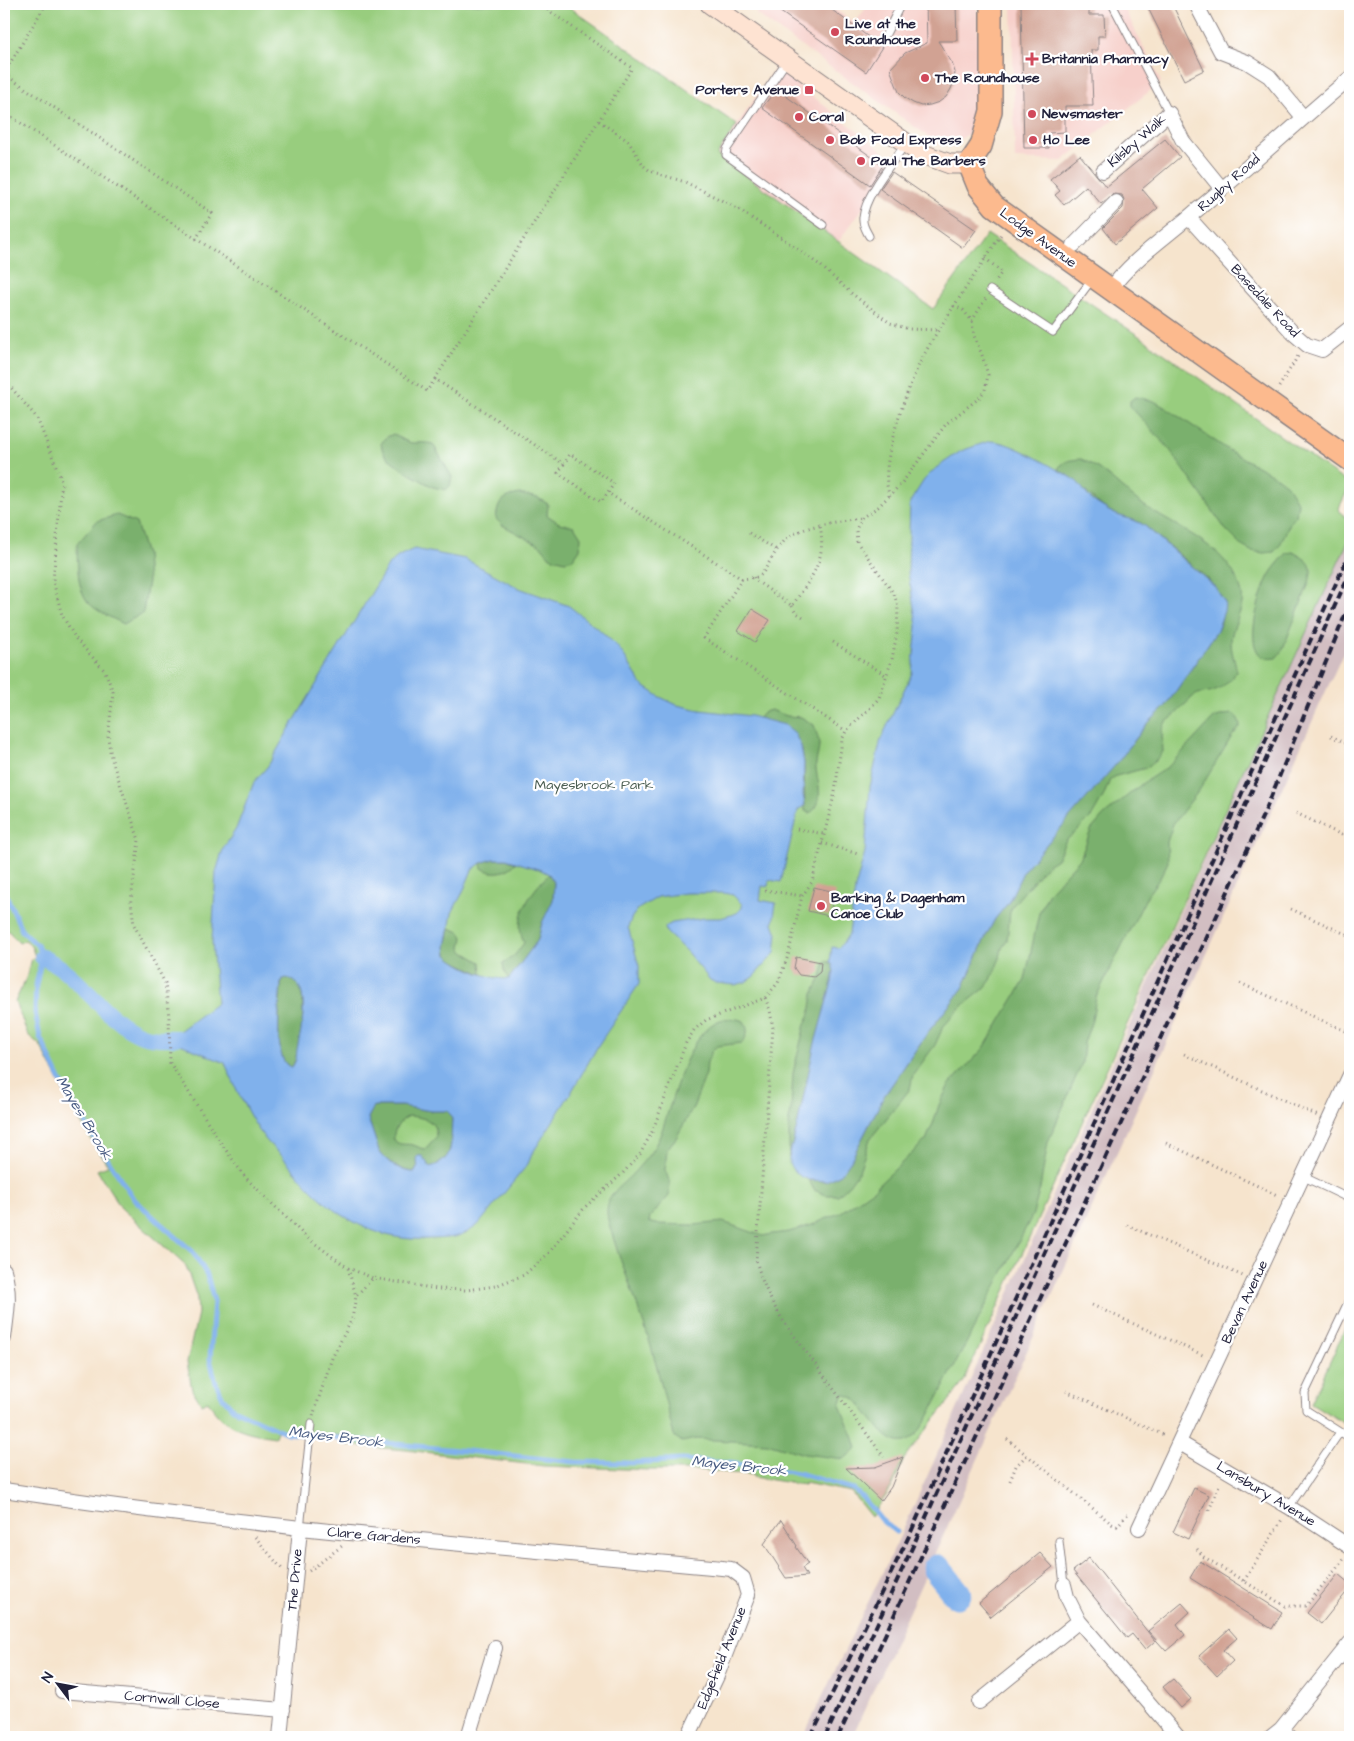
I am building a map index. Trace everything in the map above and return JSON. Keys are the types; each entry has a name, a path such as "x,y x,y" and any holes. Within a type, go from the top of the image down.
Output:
{"main road":[{"path":"969,164 981,146 991,111 990,4"},
{"name":"Lodge Avenue","path":"969,164 978,186 994,206 1350,460"}],"street":[{"path":"710,4 920,153 950,164 969,164"},
{"path":"1196,4 1221,52 1247,62 1268,76 1303,118"},
{"name":"Rugby Road","path":"1102,284 1119,278 1141,256 1189,218 1350,78"},
{"name":"Kilsby Walk","path":"1103,171 1169,113 1183,141 1222,189"},
{"path":"1074,245 1116,202"},
{"name":"Basedale Road","path":"1189,218 1293,334 1307,345 1322,350 1350,328"},
{"name":"Bevan Avenue","path":"1142,1522 1350,1075"},
{"path":"4,1270 9,1297 4,1338"},
{"name":"Lansbury Avenue","path":"1180,1443 1289,1507 1349,1551"},
{"name":"Clare Gardens","path":"4,1490 300,1529 731,1569 744,1578"},
{"name":"The Drive","path":"280,1737 300,1529"},
{"name":"Edgefield Avenue","path":"688,1737 717,1676 748,1594 744,1578"},
{"path":"1064,1585 1067,1597 1079,1621 1178,1737"},
{"path":"979,1702 1079,1621"},
{"path":"1281,1734 1350,1643"},
{"path":"468,1737 495,1648"},
{"name":"Cornwall Close","path":"62,1691 283,1710"}],"lane":[{"path":"886,34 901,4"},
{"path":"1112,4 1169,113"},
{"path":"788,59 727,149 726,155 823,225"},
{"path":"869,236 864,226 864,211 871,195 906,143"},
{"path":"990,290 1053,332 1102,284"},
{"path":"1304,1177 1350,1199"},
{"path":"1350,1298 1305,1393 1306,1410 1350,1438"},
{"name":"The Drive","path":"300,1529 310,1424"},
{"path":"1289,1507 1340,1432"},
{"path":"1059,1541 1064,1585"}],"path":[{"path":"44,4 4,74 212,213 196,239"},
{"path":"4,112 427,391 632,68 539,4"},
{"path":"599,121 628,141 644,166 650,171 685,182 734,208 766,228 821,266 850,292 890,323 909,329 938,330"},
{"path":"890,496 887,489 888,456 910,387 938,330 1002,233 987,222 994,206"},
{"path":"972,321 1002,272 985,258"},
{"path":"608,493 742,579 754,578 762,574 782,544 794,534 820,525 861,518 878,507 890,496 923,456 946,424 985,390 988,375 974,336 972,321 963,310 954,306"},
{"path":"1281,384 1299,355"},
{"path":"435,379 564,464"},
{"path":"4,382 37,418 62,481 53,580 62,615 76,639 105,671 113,692 108,738 111,757 140,840 131,901 134,925 165,983 170,1017 169,1057 174,1072 245,1177 305,1236 348,1268 373,1278 437,1289 467,1290 495,1286 524,1275 548,1254 585,1208 623,1173 640,1154 652,1132 686,1044 694,1030 706,1020 765,998 778,983 783,973 802,896 812,882 835,792 842,740 846,731 878,698 887,676 897,633 898,607 889,585 857,542 856,530 861,518"},
{"path":"570,454 614,483 608,493 602,502 558,473 570,454"},
{"path":"792,606 818,566 822,555 820,525"},
{"path":"749,533 778,551"},
{"path":"754,578 805,618"},
{"path":"742,579 704,638 846,731"},
{"path":"833,642 887,676"},
{"path":"1331,736 1350,745"},
{"path":"1296,814 1350,839"},
{"path":"797,829 824,834"},
{"path":"822,843 858,854"},
{"path":"765,890 802,896"},
{"path":"1291,909 1350,936"},
{"path":"1240,983 1350,1033"},
{"path":"765,998 770,1010 773,1028 756,1260 760,1278 770,1301 784,1322 884,1457"},
{"path":"1184,1054 1329,1121"},
{"path":"1166,1143 1292,1202"},
{"path":"1127,1224 1255,1282"},
{"path":"310,1424 332,1358 352,1319 356,1296 348,1268"},
{"path":"356,1296 373,1278"},
{"path":"1092,1305 1218,1362"},
{"path":"1066,1391 1180,1443"},
{"path":"1007,1439 1112,1524 1117,1526 1130,1511 1142,1522"},
{"path":"1010,1481 1016,1466 1027,1455"},
{"path":"1209,1510 1226,1470"},
{"path":"1244,1581 1289,1507"},
{"path":"251,1523 253,1534 282,1568 281,1577"},
{"path":"296,1570 308,1571 343,1545 344,1533"},
{"path":"1197,1549 1204,1556 1285,1606 1306,1606 1349,1551"}],"shaded area":[{"path":"763,4 827,4 855,23 869,4 977,4 982,102 976,121 969,133 956,142 939,144 756,14"},
{"path":"1012,4 1122,4 1161,82 1062,161 1015,159"},
{"path":"776,68 897,162 838,242 716,155"},
{"path":"1350,533 1350,638 852,1737 803,1737 904,1528"}],"green space":[{"name":"Mayesbrook Park","path":"4,4 565,4 737,125 717,155 933,309 987,234 1145,340 1350,485 1338,510 1350,521 1350,537 963,1383 904,1459 892,1487 871,1517 851,1492 805,1483 804,1485 753,1477 753,1475 699,1470 544,1466 347,1445 348,1436 277,1431 275,1437 245,1431 228,1423 214,1410 208,1401 202,1404 192,1390 187,1362 198,1313 197,1298 186,1266 121,1208 97,1170 108,1166 77,1116 40,1045 28,1035 15,1002 32,959 35,957 32,948 26,940 19,943 4,926"},
{"path":"1135,397 1154,401 1230,451 1275,476 1287,485 1298,503 1296,516 1274,552 1251,551 1242,546 1226,530 1170,450 1130,406 1130,401"},
{"path":"393,434 412,443 433,444 452,477 450,486 446,490 433,487 408,473 388,458 383,452 381,444 385,438"},
{"path":"1081,459 1102,471 1147,508 1210,547 1234,573 1242,596 1241,607 1231,639 1237,671 1221,687 1214,691 1194,696 1165,723 1162,732 1163,752 1155,761 1146,768 1116,776 1110,780 1092,816 1066,840 1057,859 1046,866 1013,905 1010,912 1007,941 1002,948 991,980 984,989 960,1008 943,1027 935,1045 913,1075 910,1089 870,1139 859,1171 849,1185 838,1195 826,1195 814,1190 809,1180 826,1181 841,1174 851,1160 884,1096 928,1032 963,988 986,936 995,919 1008,903 1024,870 1147,724 1165,707 1217,631 1221,621 1225,603 1207,578 1145,526 1109,511 1058,469 1068,461"},
{"path":"520,494 538,498 548,504 547,515 559,523 574,526 581,537 580,549 573,559 565,561 550,557 541,546 502,525 496,519 498,508 502,501 505,498"},
{"path":"117,515 136,523 146,555 148,581 143,613 124,624 102,613 89,603 81,588 78,570 77,544 97,521"},
{"path":"1293,552 1307,561 1311,567 1309,583 1282,651 1276,658 1264,657 1257,651 1254,641 1256,613 1264,587 1272,571 1287,553"},
{"path":"771,710 787,716 801,717 814,725 819,743 816,766 819,799 815,809 810,813 805,811 804,763 801,746 769,722 758,719 764,712"},
{"path":"1233,714 1240,723 1240,727 1232,736 1200,789 1173,824 1167,842 1168,862 1160,878 1148,894 1096,997 1092,1020 1084,1043 1082,1063 1048,1142 1040,1188 1033,1214 926,1421 917,1434 905,1442 887,1437 858,1402 844,1394 840,1405 857,1448 844,1459 804,1454 767,1443 696,1439 682,1442 674,1436 651,1346 615,1244 607,1212 613,1193 632,1175 651,1152 658,1140 677,1083 697,1041 709,1026 725,1019 744,1021 747,1028 747,1035 742,1043 717,1046 712,1051 707,1062 706,1074 693,1108 676,1138 667,1149 665,1170 670,1183 669,1196 650,1217 649,1222 656,1224 694,1225 723,1222 763,1236 789,1232 812,1225 841,1212 873,1190 926,1140 939,1105 949,1085 984,1048 1025,980 1039,913 1049,892 1080,859 1091,830 1104,815 1143,783 1169,766 1214,718"},
{"path":"493,859 506,859 516,863 509,869 500,872 491,872 482,868 481,863"},
{"path":"549,874 554,882 553,900 550,909 542,923 538,940 509,979 504,970 503,963 514,956 524,943 520,924 522,914 530,897"},
{"path":"450,928 460,932 463,937 461,948 464,952 481,962 482,974 447,956 446,947"},
{"path":"825,961 832,963 834,971 832,982 814,1047 789,1157 789,1120 793,1073 805,1024 810,1014 813,994 821,977"},
{"path":"288,977 298,983 303,1000 300,1038 292,1067 285,1063 281,1055 279,1043 281,983 283,979"},
{"path":"374,1106 401,1106 431,1111 447,1111 451,1115 452,1120 451,1143 448,1155 438,1164 430,1167 418,1156 416,1158 418,1166 415,1172 395,1166 379,1151 368,1118","holes":["409,1116 428,1120 434,1126 436,1137 425,1149 413,1145 399,1144 393,1138 396,1128"]},
{"path":"1350,1318 1350,1427 1311,1403"}],"water":[{"path":"990,441 1009,445 1042,461 1074,479 1089,497 1098,504 1113,513 1145,526 1215,587 1225,603 1224,611 1217,631 1165,707 1147,724 1118,762 1024,870 1008,903 995,919 986,936 963,988 928,1032 884,1096 851,1160 841,1174 826,1181 809,1180 794,1171 789,1164 789,1157 814,1047 832,982 834,971 830,962 832,947 839,948 849,934 855,889 865,852 870,787 881,739 912,673 917,626 908,572 910,502 924,480 936,468 961,451"},
{"path":"414,549 465,559 519,588 569,606 617,646 642,685 677,705 700,710 751,716 785,725 794,732 801,746 804,763 803,795 805,805 798,810 781,882 769,880 768,887 762,886 760,900 776,903 773,923 777,934 775,953 746,982 735,985 716,983 710,980 687,952 666,932 665,927 672,923 704,918 721,918 737,913 742,908 742,904 733,895 724,893 686,893 658,897 638,909 628,927 639,966 639,984 599,1044 532,1154 528,1164 478,1225 466,1233 442,1238 411,1239 379,1233 363,1227 335,1210 310,1188 266,1140 248,1113 225,1063 178,1043 177,1038 178,1032 217,1003 212,941 216,872 223,849 236,829 254,782 268,766 389,564 399,556","holes":["493,859 506,859 541,870 549,874 554,882 553,900 542,923 538,940 509,979 494,978 476,972 447,955 446,947 452,913 472,870 481,863","287,978 295,982 303,998 301,1031 296,1060 292,1067 286,1064 279,1044 279,1002 283,979","374,1106 401,1106 431,1111 447,1111 451,1115 452,1120 451,1143 448,1155 444,1160 430,1167 422,1156 418,1156 416,1158 418,1166 415,1172 400,1169 386,1159 379,1151 368,1118"]}],"building":[{"name":"Live at the Roundhouse","path":"769,4 824,4 882,47 866,72"},
{"name":"The Roundhouse","path":"926,4 956,4 957,41 938,41 952,63 955,72 951,89 946,97 939,102 921,106 905,98 899,92 890,69 905,53 927,43"},
{"path":"1021,4 1089,4 1089,15 1104,15 1105,36 1098,36 1098,50 1091,50 1093,106 1065,106 1065,132 1049,133 1049,148 1024,148"},
{"path":"1146,4 1172,4 1204,70 1184,80"},
{"path":"776,89 883,165 870,185 762,108"},
{"path":"1165,139 1180,157 1142,189 1158,208 1115,244 1103,228 1123,208 1124,200 1122,195 1113,194 1101,204 1086,186 1064,205 1055,195 1060,191 1050,179 1080,155 1106,187"},
{"path":"892,172 976,230 963,248 880,189"},
{"path":"752,609 770,620 755,642 738,631"},
{"name":"Barking & Dagenham Canoe Club","path":"814,887 835,892 829,916 808,911"},
{"path":"796,957 821,962 820,972 814,977 799,975 794,968"},
{"path":"903,1457 891,1487 881,1501 846,1468 875,1467"},
{"path":"1194,1488 1209,1495 1188,1539 1173,1532"},
{"path":"781,1520 808,1564 802,1568 807,1576 786,1578 764,1544"},
{"path":"1040,1553 1053,1567 991,1617 979,1603"},
{"path":"1089,1558 1155,1641 1145,1650 1132,1634 1127,1638 1073,1571"},
{"path":"1200,1561 1282,1612 1272,1629 1190,1578"},
{"path":"1338,1574 1350,1584 1350,1588 1321,1624 1307,1613"},
{"path":"1182,1603 1190,1612 1177,1624 1185,1635 1166,1651 1148,1631"},
{"path":"1229,1629 1237,1638 1223,1650 1233,1661 1217,1676 1199,1656"},
{"path":"1173,1679 1191,1699 1181,1708 1163,1687"}],"waterway":[{"name":"Mayes Brook","path":"4,890 22,931 37,945 42,957 36,985 35,1012 40,1037 65,1090 133,1198 193,1252 207,1275 214,1301 210,1359 216,1383 223,1398 233,1409 287,1433 575,1462 632,1463 682,1460 728,1463 798,1473 853,1489 865,1500 881,1520 896,1532"},
{"path":"42,957 65,971 111,1015 131,1030 150,1037 177,1038"},
{"name":"Mayes Brook","path":"937,1569 957,1594"}],"railway":[{"path":"811,1737 911,1532 1350,552"},
{"path":"825,1737 918,1535 1350,572"},
{"path":"838,1737 1266,809 1350,603"}],"place":[{"name":"Live at the Roundhouse","path":"835,32"},
{"name":"Britannia Pharmacy","path":"1032,59"},
{"name":"The Roundhouse","path":"925,78"},
{"name":"Porters Avenue","path":"809,90"},
{"name":"Newsmaster","path":"1032,114"},
{"name":"Coral","path":"799,117"},
{"name":"Bob Food Express","path":"830,140"},
{"name":"Ho Lee","path":"1033,140"},
{"name":"Paul The Barbers","path":"861,161"},
{"name":"Barking & Dagenham Canoe Club","path":"821,906"}]}
